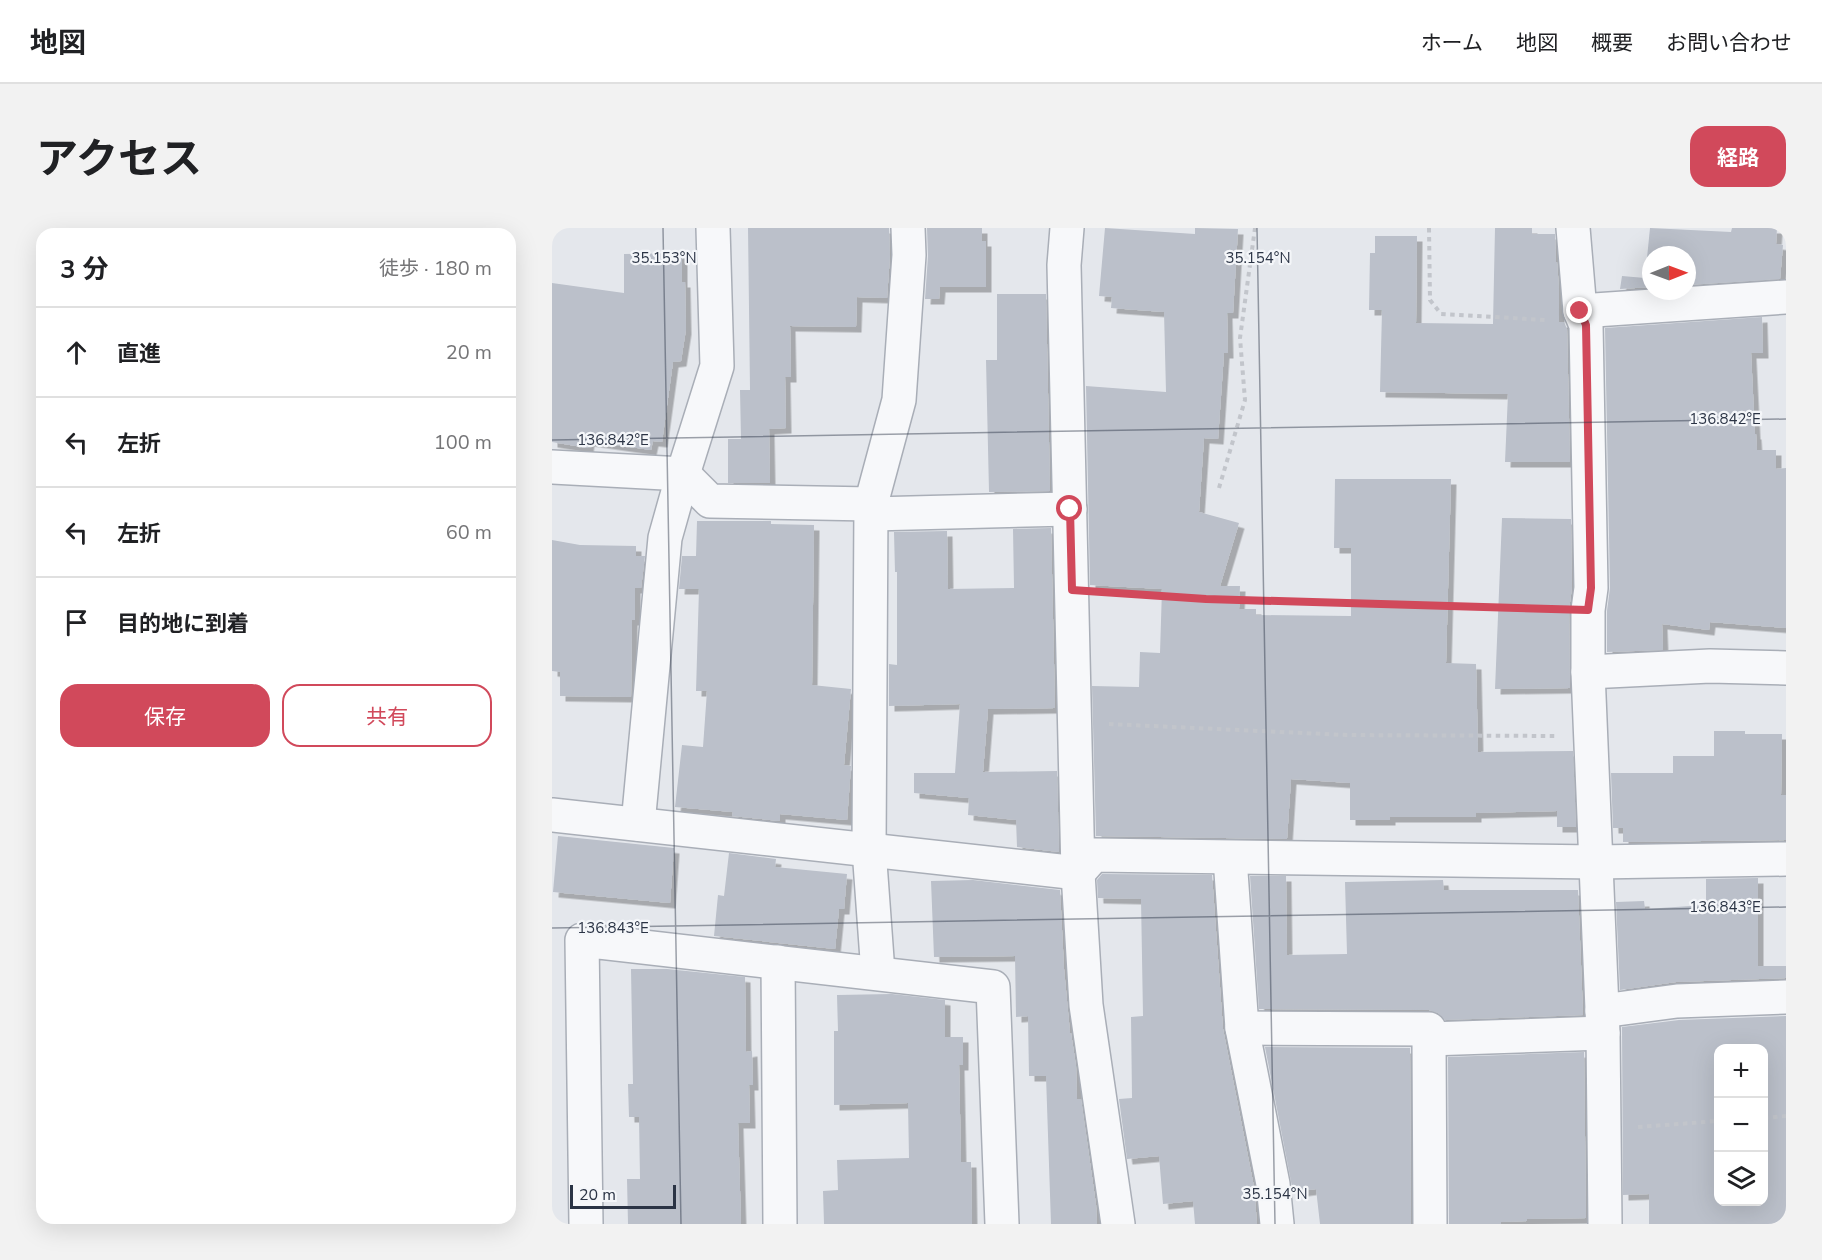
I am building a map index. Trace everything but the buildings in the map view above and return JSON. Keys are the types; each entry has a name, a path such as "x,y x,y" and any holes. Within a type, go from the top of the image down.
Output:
{"street":[{"path":"638,824 665,538 717,366 713,228"},
{"path":"878,973 868,849 872,509 899,400 909,255 908,228"},
{"path":"1066,228 1064,265 1078,873 1086,1005 1118,1224"},
{"path":"1573,228 1580,311 1586,325 1591,588 1588,610 1588,672 1602,1022 1605,1224"},
{"path":"1580,311 1786,297"},
{"path":"552,467 683,474 710,501 872,509 1070,509"},
{"path":"1588,672 1710,666 1786,668"},
{"path":"552,815 1078,873"},
{"path":"1078,873 1094,855 1596,862 1786,859"},
{"path":"1230,858 1242,1028 1273,1184 1277,1224"},
{"path":"586,1224 582,940 993,987 1002,1224"},
{"path":"778,962 780,1224"},
{"path":"1429,1039 1602,1022 1677,1001 1786,997"},
{"path":"1242,1028 1429,1029 1430,1224"}],"path":[{"path":"1219,488 1245,400 1240,338 1255,228"},
{"path":"1429,228 1430,300 1441,314 1548,321 1580,311"},
{"path":"1072,590 1206,599 1588,610"},
{"path":"1075,722 1346,735 1591,736"},
{"path":"1768,1118 1786,1116"},
{"path":"1604,1129 1714,1121"}],"route":[{"path":"1070,509 1072,590 1206,599 1588,610 1591,588 1586,325 1580,311"}]}
